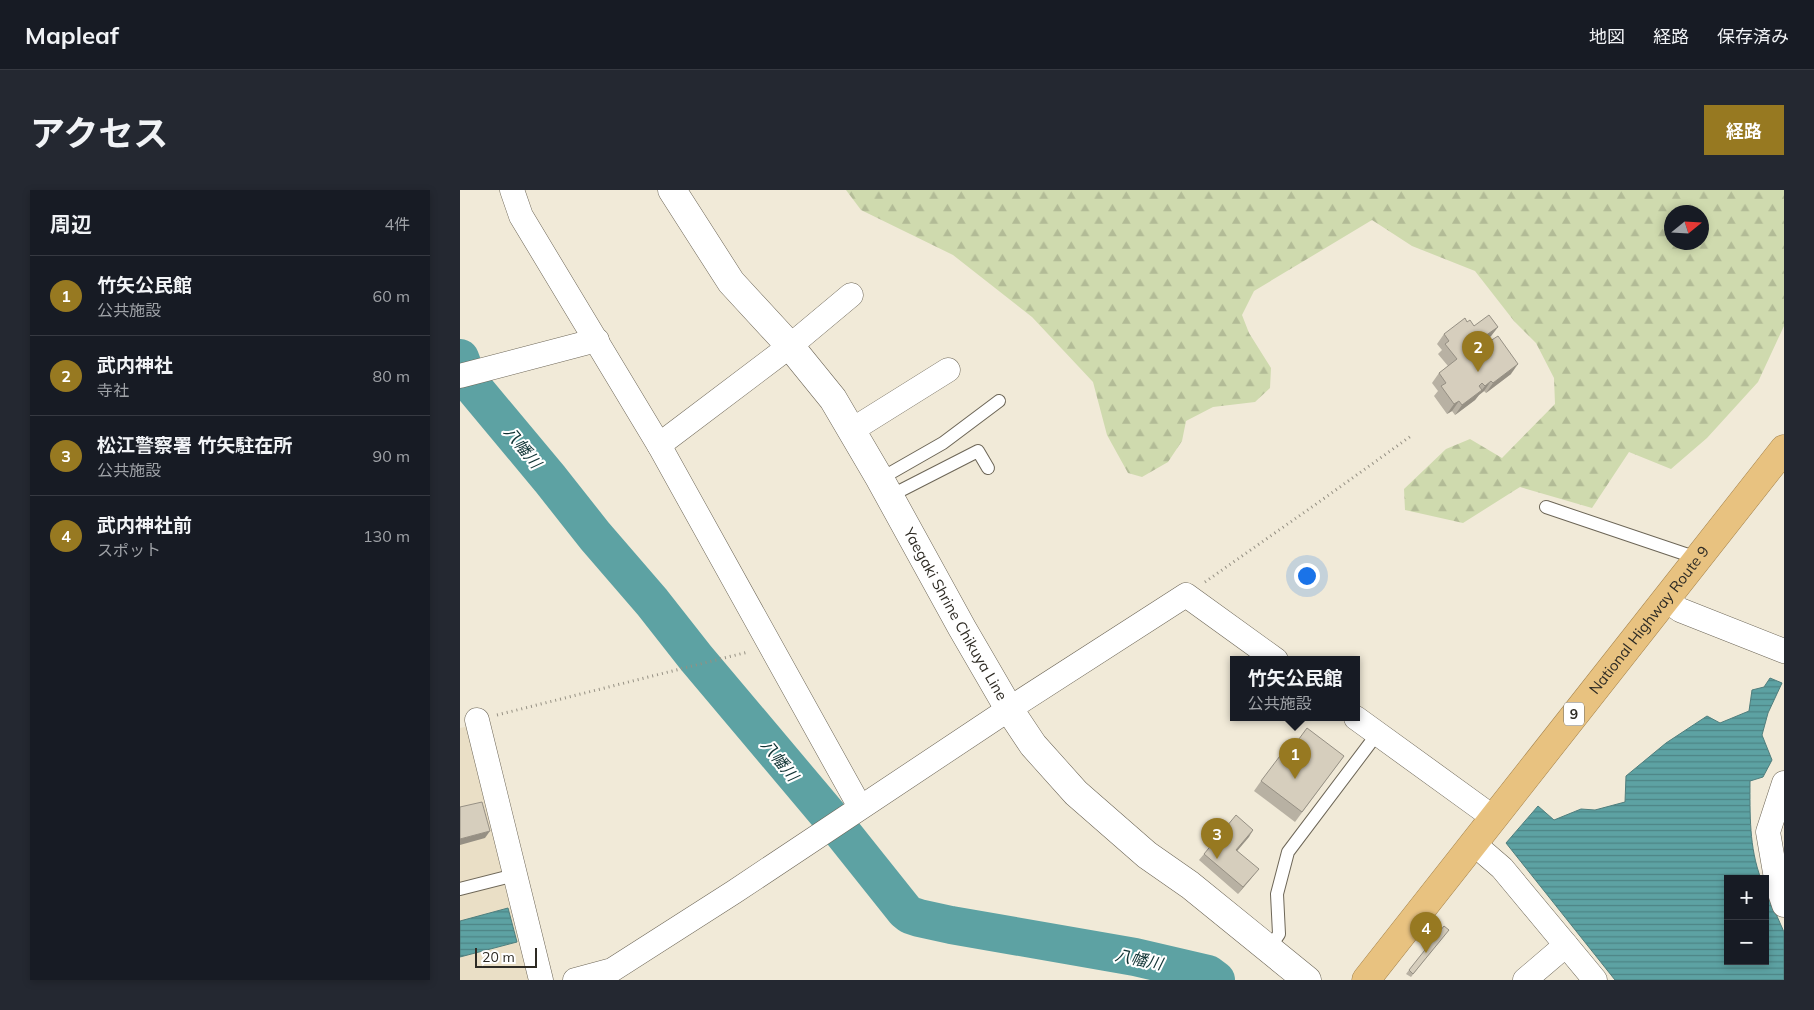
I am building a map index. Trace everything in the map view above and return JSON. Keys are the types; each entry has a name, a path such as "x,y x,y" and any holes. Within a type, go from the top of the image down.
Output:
{"highway":[{"name":"National Highway Route 9","path":"1366,980 1784,449"}],"main road":[{"name":"Yaegaki Shrine Chikuya Line","path":"672,190 731,282 790,346 833,399 885,487 962,628 1033,745 1076,793 1148,855 1190,886 1307,980"}],"street":[{"path":"512,190 521,216 659,445 860,806"},
{"path":"659,445 790,346 851,294"},
{"path":"460,376 597,340"},
{"path":"852,430 948,370"},
{"path":"575,980 612,970 734,892 1009,708 1186,595 1270,656"},
{"path":"1665,599 1680,610 1784,652"},
{"path":"476,720 541,980"},
{"path":"1360,721 1494,818"},
{"path":"1784,783 1768,832 1777,884 1784,905"},
{"path":"1473,843 1502,868 1595,980"},
{"path":"1525,980 1566,945"}],"lane":[{"path":"885,487 999,401"},
{"path":"885,487 978,451 988,468"},
{"path":"1546,507 1697,558"},
{"path":"1270,949 1279,934 1277,894 1288,852 1378,734"},
{"path":"460,889 515,875"}],"path":[{"path":"1186,595 1411,436"},
{"path":"476,720 771,646"}],"shaded area":[{"path":"469,726 531,980 460,980 460,728"}],"green space":[{"path":"846,190 1784,190 1784,326 1758,382 1707,438 1671,469 1629,452 1592,508 1520,487 1463,523 1405,510 1404,489 1446,449 1470,439 1502,458 1555,404 1554,378 1536,343 1514,321 1475,271 1412,246 1372,220 1254,291 1242,315 1249,333 1271,368 1270,388 1255,402 1213,407 1186,421 1182,441 1168,462 1142,477 1128,473 1107,435 1093,382 1032,317 953,255 861,210"}],"water":[{"path":"1770,678 1782,683 1768,713 1762,735 1772,760 1763,777 1750,781 1752,843 1760,875 1724,875 1724,965 1769,965 1769,898 1784,932 1784,980 1615,980 1506,843 1538,806 1554,820 1581,809 1595,810 1625,802 1626,776 1666,743 1707,716 1720,723 1749,711 1752,690 1764,687"},
{"path":"508,908 517,942 460,957 460,921"}],"building":[{"path":"1489,315 1498,327 1482,338 1487,343 1498,336 1518,364 1493,383 1491,381 1485,386 1482,383 1479,386 1482,390 1462,405 1459,401 1454,404 1441,386 1446,383 1439,373 1457,359 1445,344 1449,341 1444,334 1465,318 1467,322 1470,320 1474,326"},
{"path":"1307,728 1344,756 1302,812 1261,781 1292,740 1296,743"},
{"path":"482,802 490,831 460,839 460,807"},
{"path":"1236,815 1253,830 1236,850 1259,869 1243,887 1204,854"},
{"path":"1444,926 1449,930 1413,974 1409,970"}],"waterway":[{"name":"八幡川","path":"460,358 469,382 595,536 652,602 696,658 830,817 905,911 919,918 951,925 1135,957 1208,974 1216,980"},
{"name":"八幡川","path":"1200,980 1208,974"}],"place":[{"name":"武内神社","path":"1478,372"},
{"name":"竹矢公民館","path":"1295,779"},
{"name":"松江警察署 竹矢駐在所","path":"1217,859"},
{"name":"武内神社前","path":"1426,953"}]}
